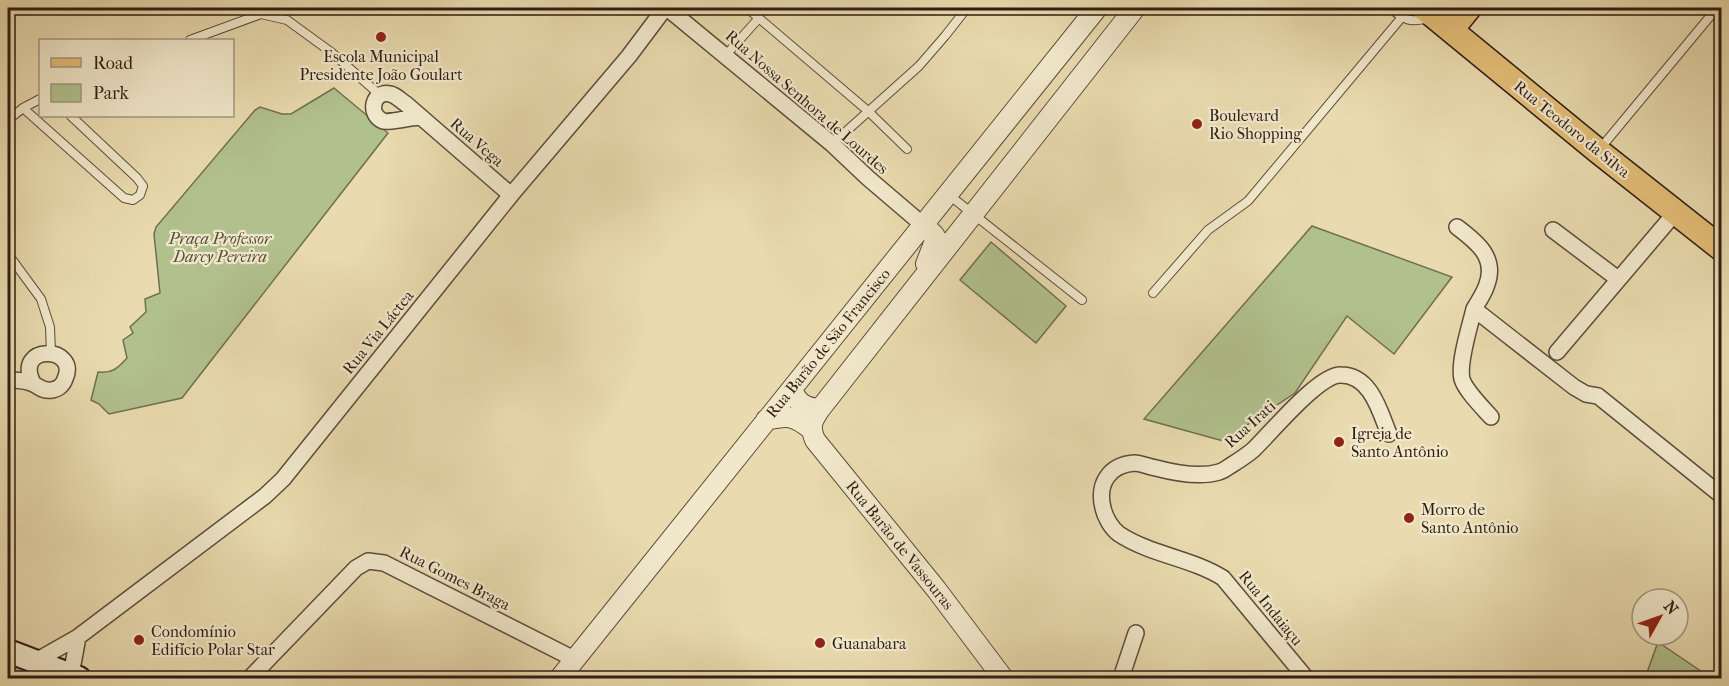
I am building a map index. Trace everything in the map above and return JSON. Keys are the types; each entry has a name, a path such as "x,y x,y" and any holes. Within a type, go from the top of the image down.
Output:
{"main road":[{"path":"1428,18 1469,8"},
{"name":"Rua Teodoro da Silva","path":"1428,18 1722,249"},
{"path":"8,651 75,677"}],"street":[{"name":"Rua Nossa Senhora de Lourdes","path":"666,8 832,144 923,225"},
{"name":"Rua Via Láctea","path":"34,662 78,637 265,496 283,479 511,195 629,56 666,8"},
{"name":"Rua Barão de São Francisco","path":"560,678 1097,8"},
{"name":"Rua Barão de São Francisco","path":"820,409 1135,8"},
{"name":"Rua Vega","path":"380,95 393,94 511,195"},
{"path":"380,95 375,100 373,108 382,121 421,117"},
{"path":"1557,352 1675,213"},
{"path":"923,225 936,238 923,279"},
{"path":"1457,227 1478,243 1489,267 1487,284 1474,309 1463,358 1462,378 1491,417"},
{"path":"1552,230 1618,279"},
{"path":"1474,309 1574,387 1586,394 1598,396 1722,496"},
{"path":"8,378 37,356 51,353 58,355 67,367 64,382 53,390 45,391 38,388 30,376 29,369 32,362"},
{"name":"Rua Irati","path":"1108,521 1101,495 1106,478 1117,467 1136,463 1178,473 1219,472 1251,452 1316,387 1331,376 1355,377 1366,387 1377,403 1389,434"},
{"path":"8,378 33,383"},
{"path":"766,420 790,416 800,420 811,429 813,420 820,409 809,408 801,404 795,398 792,389"},
{"name":"Rua Barão de Vassouras","path":"811,429 815,440 936,589 1004,678"},
{"name":"Rua Indaiaçu","path":"1108,521 1117,533 1138,544 1208,568 1223,578 1306,678"},
{"name":"Rua Gomes Braga","path":"250,678 356,568 368,561 384,563 576,660"},
{"path":"1121,678 1136,633"},
{"path":"75,677 78,637"}],"lane":[{"path":"747,8 868,111 907,149"},
{"path":"832,144 919,66 967,8"},
{"path":"1153,293 1208,230 1248,201 1428,18 1390,8"},
{"path":"1598,151 1717,8"},
{"path":"193,39 261,14 287,20 331,52 380,95"},
{"path":"726,56 759,18"},
{"path":"8,120 39,100"},
{"path":"23,108 124,198 133,200 140,195 142,186 137,178 72,117"},
{"path":"948,194 1082,300"},
{"path":"8,254 41,298 50,327 51,353"}],"green space":[{"name":"Praça Professor Darcy Pereira","path":"334,88 388,133 182,398 109,414 91,400 98,372 114,370 127,358 123,340 133,333 130,327 146,312 145,299 160,293 154,234 156,227 255,110 260,107 282,114 291,114"},
{"path":"1312,226 1452,277 1394,354 1347,316 1295,393 1223,441 1144,419"},
{"path":"991,242 1066,306 1036,343 960,280"},
{"path":"1656,647 1665,647 1711,678 1645,678"}],"waterway":[{"path":"10,669 33,678"}],"place":[{"name":"Escola Municipal Presidente João Goulart","path":"381,37"},
{"name":"Boulevard Rio Shopping","path":"1197,124"},
{"name":"Igreja de Santo Antônio","path":"1339,442"},
{"name":"Morro de Santo Antônio","path":"1409,518"},
{"name":"Condomínio Edifício Polar Star","path":"139,640"},
{"name":"Guanabara","path":"820,643"}]}
